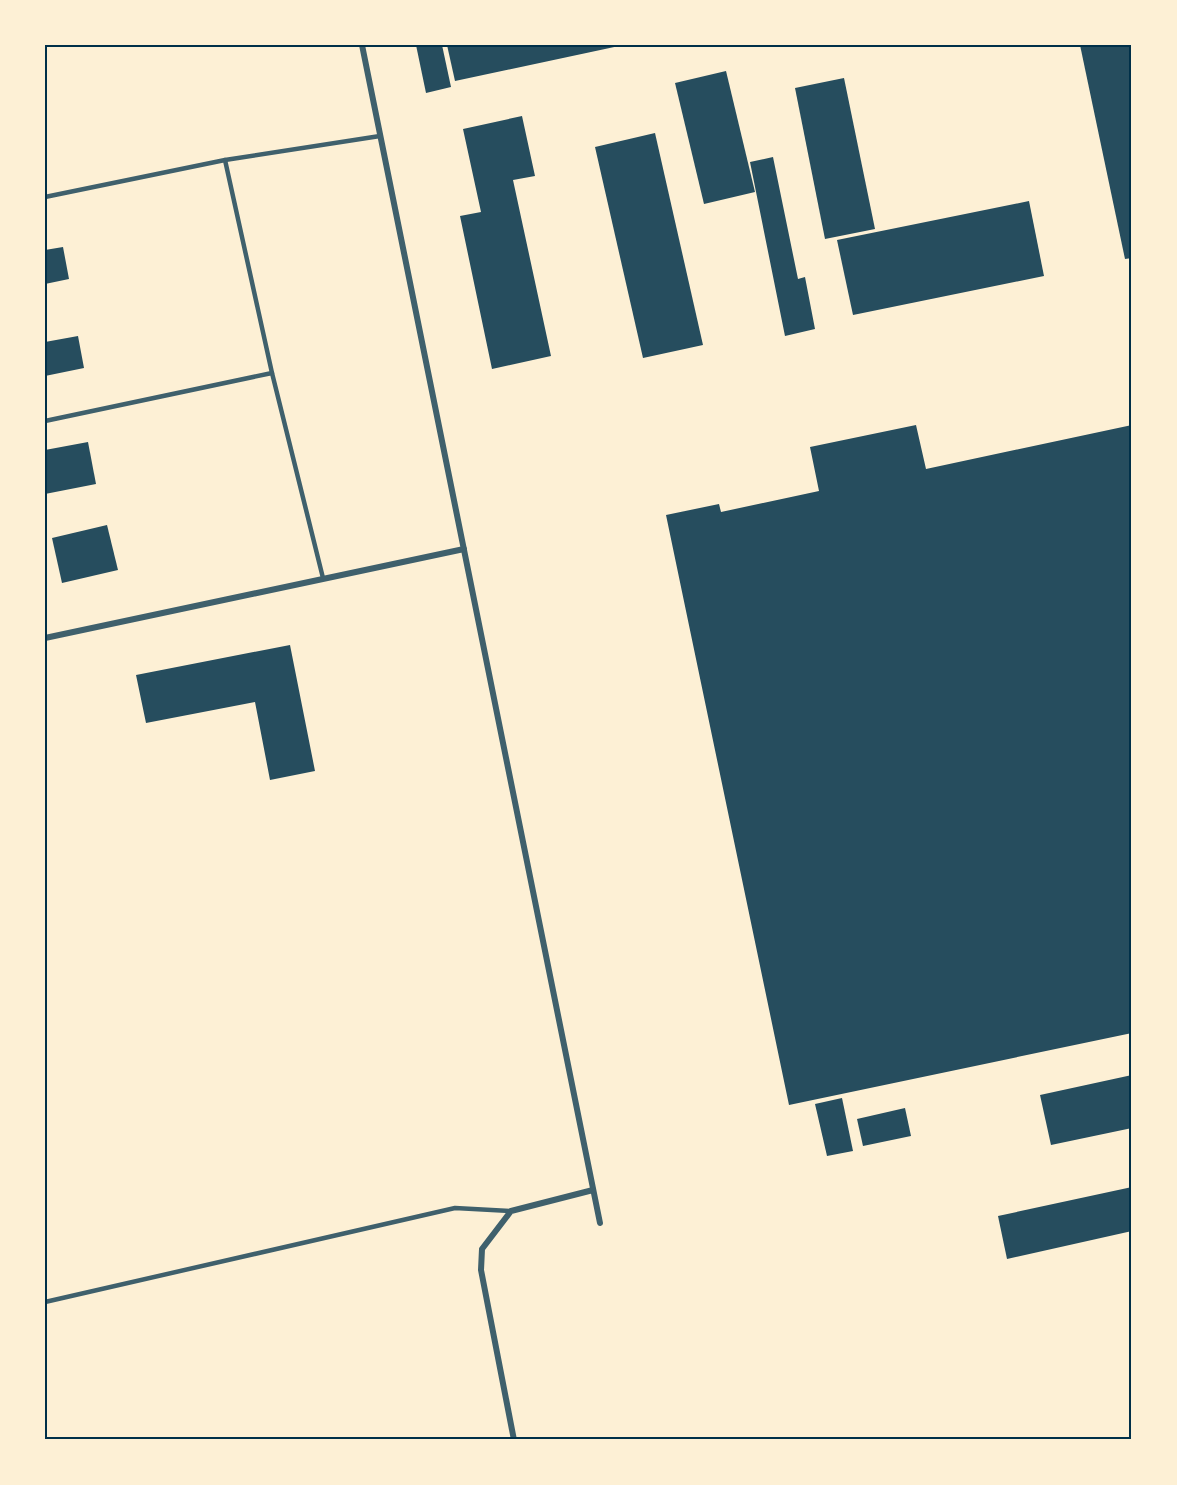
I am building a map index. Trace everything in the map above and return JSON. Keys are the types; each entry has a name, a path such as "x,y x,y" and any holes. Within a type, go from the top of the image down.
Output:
{"street":[{"path":"362,45 600,1223"},
{"path":"45,638 464,549"},
{"path":"514,1440 480,1270 482,1249 511,1211 593,1190"}],"lane":[{"path":"45,197 225,160 381,136"},
{"path":"225,160 272,373 323,578"},
{"path":"45,421 272,373"},
{"path":"45,1302 455,1208 511,1211"}],"building":[{"path":"416,45 442,45 451,87 426,93"},
{"path":"447,45 618,45 619,46 455,81"},
{"path":"1080,45 1132,45 1132,258 1125,259"},
{"path":"726,71 755,192 704,204 675,83"},
{"path":"844,78 875,229 825,239 795,88"},
{"path":"522,116 535,176 513,180 551,356 492,369 460,216 481,212 463,129"},
{"path":"655,133 703,345 643,358 595,147"},
{"path":"773,157 798,279 805,277 815,329 785,336 750,162"},
{"path":"1029,201 1044,276 853,315 837,240"},
{"path":"63,247 69,279 45,284 45,250"},
{"path":"78,336 84,368 45,376 45,342"},
{"path":"916,425 926,469 1132,425 1132,1033 789,1105 666,515 719,504 721,512 819,491 810,447"},
{"path":"88,442 96,484 45,494 45,450"},
{"path":"107,525 118,570 62,583 52,538"},
{"path":"290,645 315,771 270,780 255,702 146,723 136,675"},
{"path":"1132,1075 1132,1128 1051,1145 1040,1095"},
{"path":"842,1098 853,1151 827,1156 815,1104"},
{"path":"905,1108 911,1136 863,1146 857,1119"},
{"path":"1132,1187 1132,1231 1007,1259 998,1216"}]}
